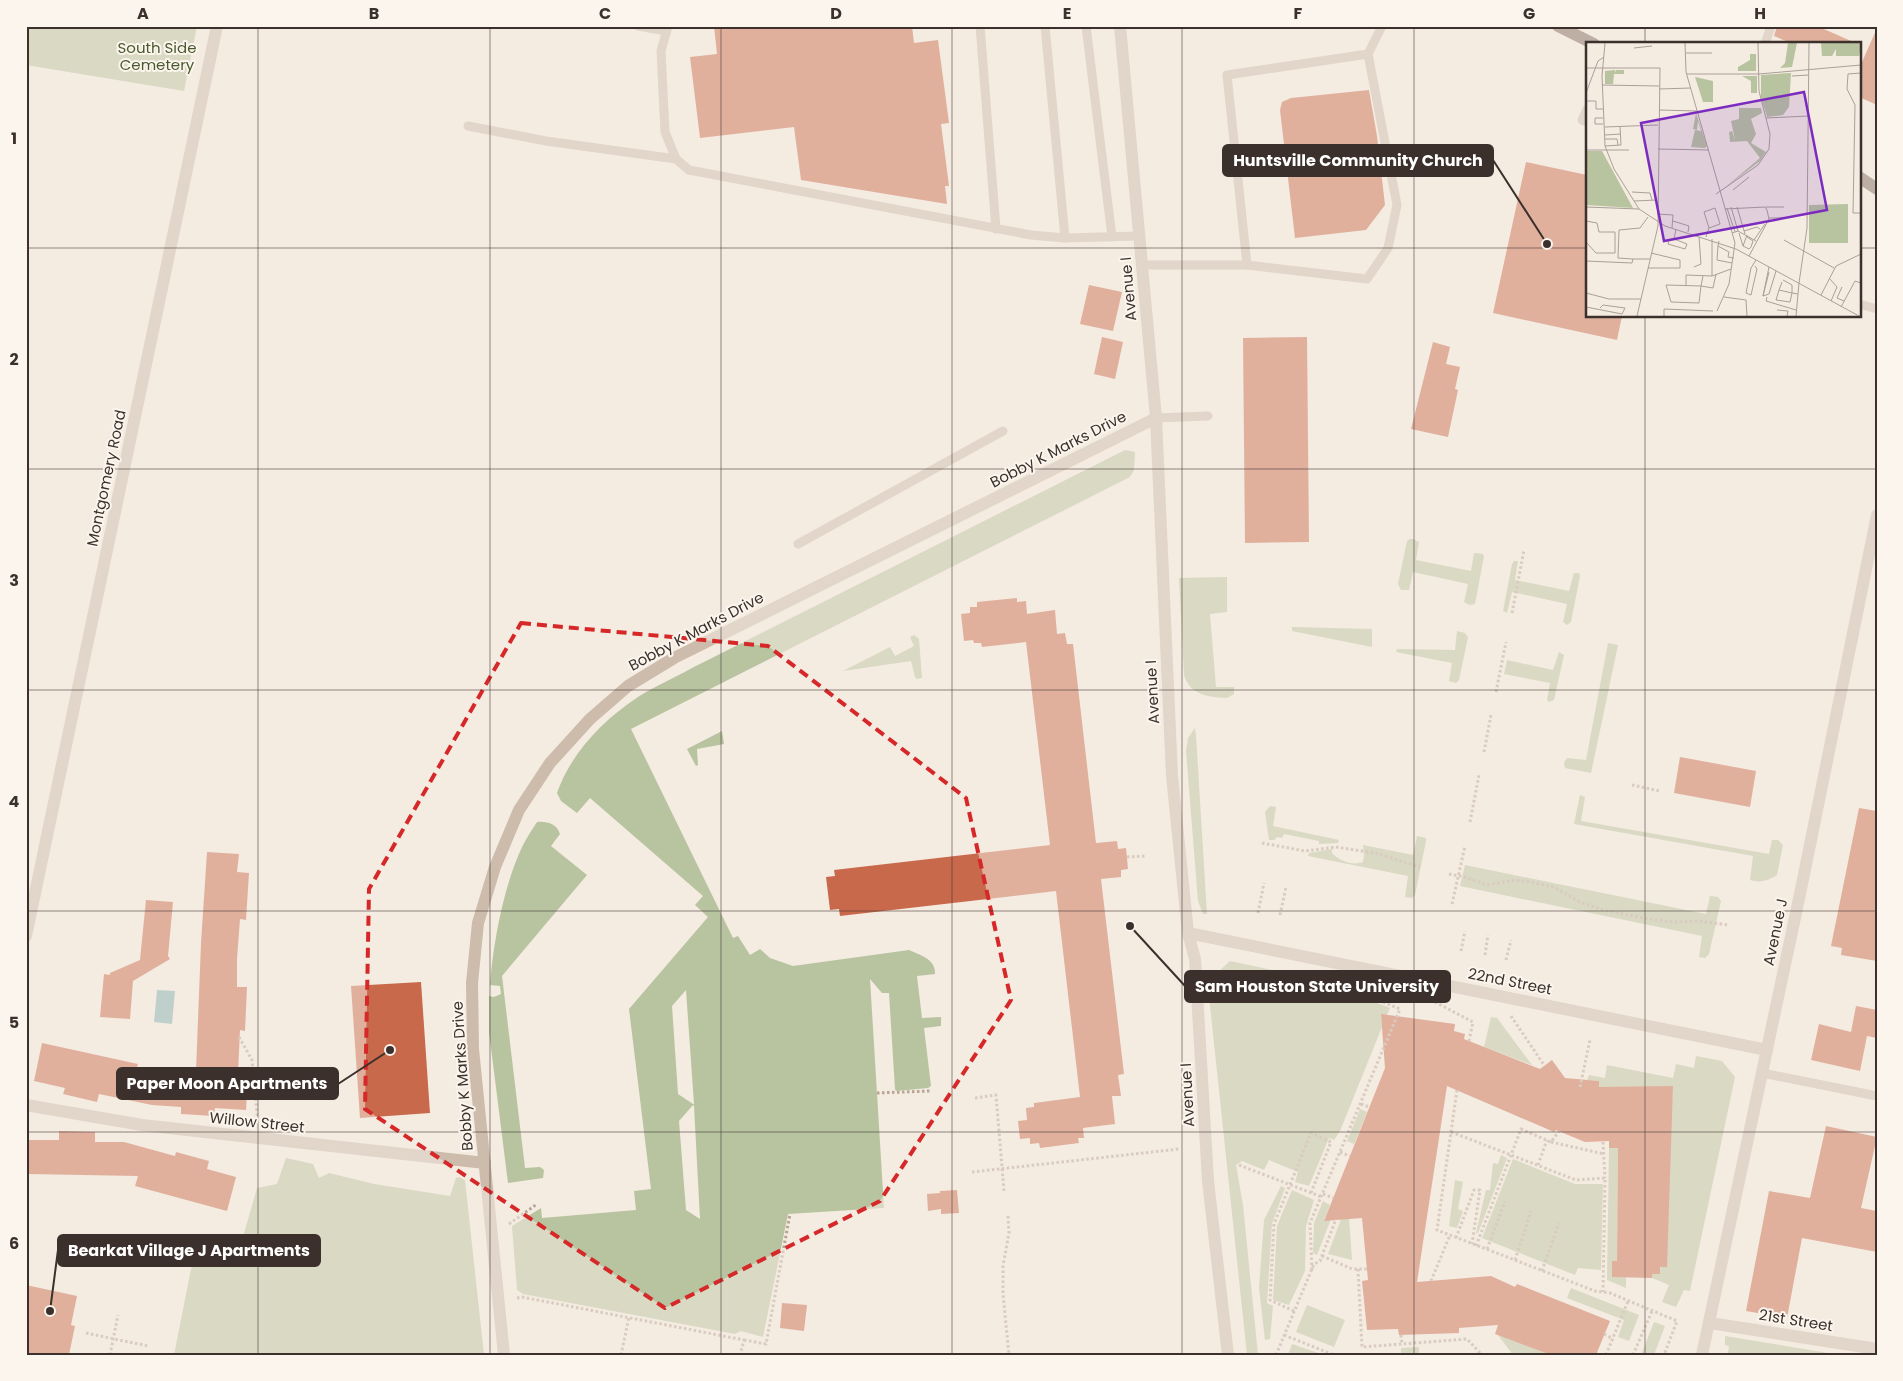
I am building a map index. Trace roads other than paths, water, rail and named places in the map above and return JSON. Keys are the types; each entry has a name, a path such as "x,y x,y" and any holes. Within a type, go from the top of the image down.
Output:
{"main road":[{"path":"1558,26 1590,42"},
{"path":"1860,178 1877,189"}],"street":[{"name":"Montgomery Road","path":"26,936 217,26"},
{"name":"Avenue I","path":"1120,26 1156,418 1172,776 1188,933 1195,959 1208,1181 1228,1355"},
{"name":"Bobby K Marks Drive","path":"504,1355 473,1050 472,983 478,923 495,867 519,810 550,763 590,718 628,686 674,658 1156,418"},
{"name":"Avenue J","path":"1702,1355 1877,515"},
{"name":"22nd Street","path":"1188,933 1767,1050"},
{"name":"Willow Street","path":"26,1104 142,1126 485,1163"},
{"name":"21st Street","path":"1710,1323 1877,1349"}],"lane":[{"path":"638,26 667,29 661,51 665,132 676,159 689,170 1031,236 1065,238 1139,236"},
{"path":"980,26 996,229"},
{"path":"1045,26 1065,238"},
{"path":"1086,26 1112,237"},
{"path":"1142,264 1247,265 1367,279 1388,248 1398,205 1368,54 1382,26"},
{"path":"1766,42 1772,26"},
{"path":"1247,265 1227,75 1368,54"},
{"path":"1586,112 1582,120 1586,122"},
{"path":"468,126 565,144 676,159"},
{"path":"1860,304 1877,309"},
{"path":"1156,418 1208,416"},
{"path":"798,544 1003,431"},
{"path":"1762,1072 1877,1096"}],"water":[{"path":"157,990 175,991 172,1024 154,1022"}],"place":[{"name":"Huntsville Community Church","path":"1547,244"},
{"name":"Sam Houston State University","path":"1130,926"},
{"name":"Paper Moon Apartments","path":"390,1050"},
{"name":"Bearkat Village J Apartments","path":"50,1311"}],"park label":[{"name":"South Side Cemetery","path":"157,56"}]}
